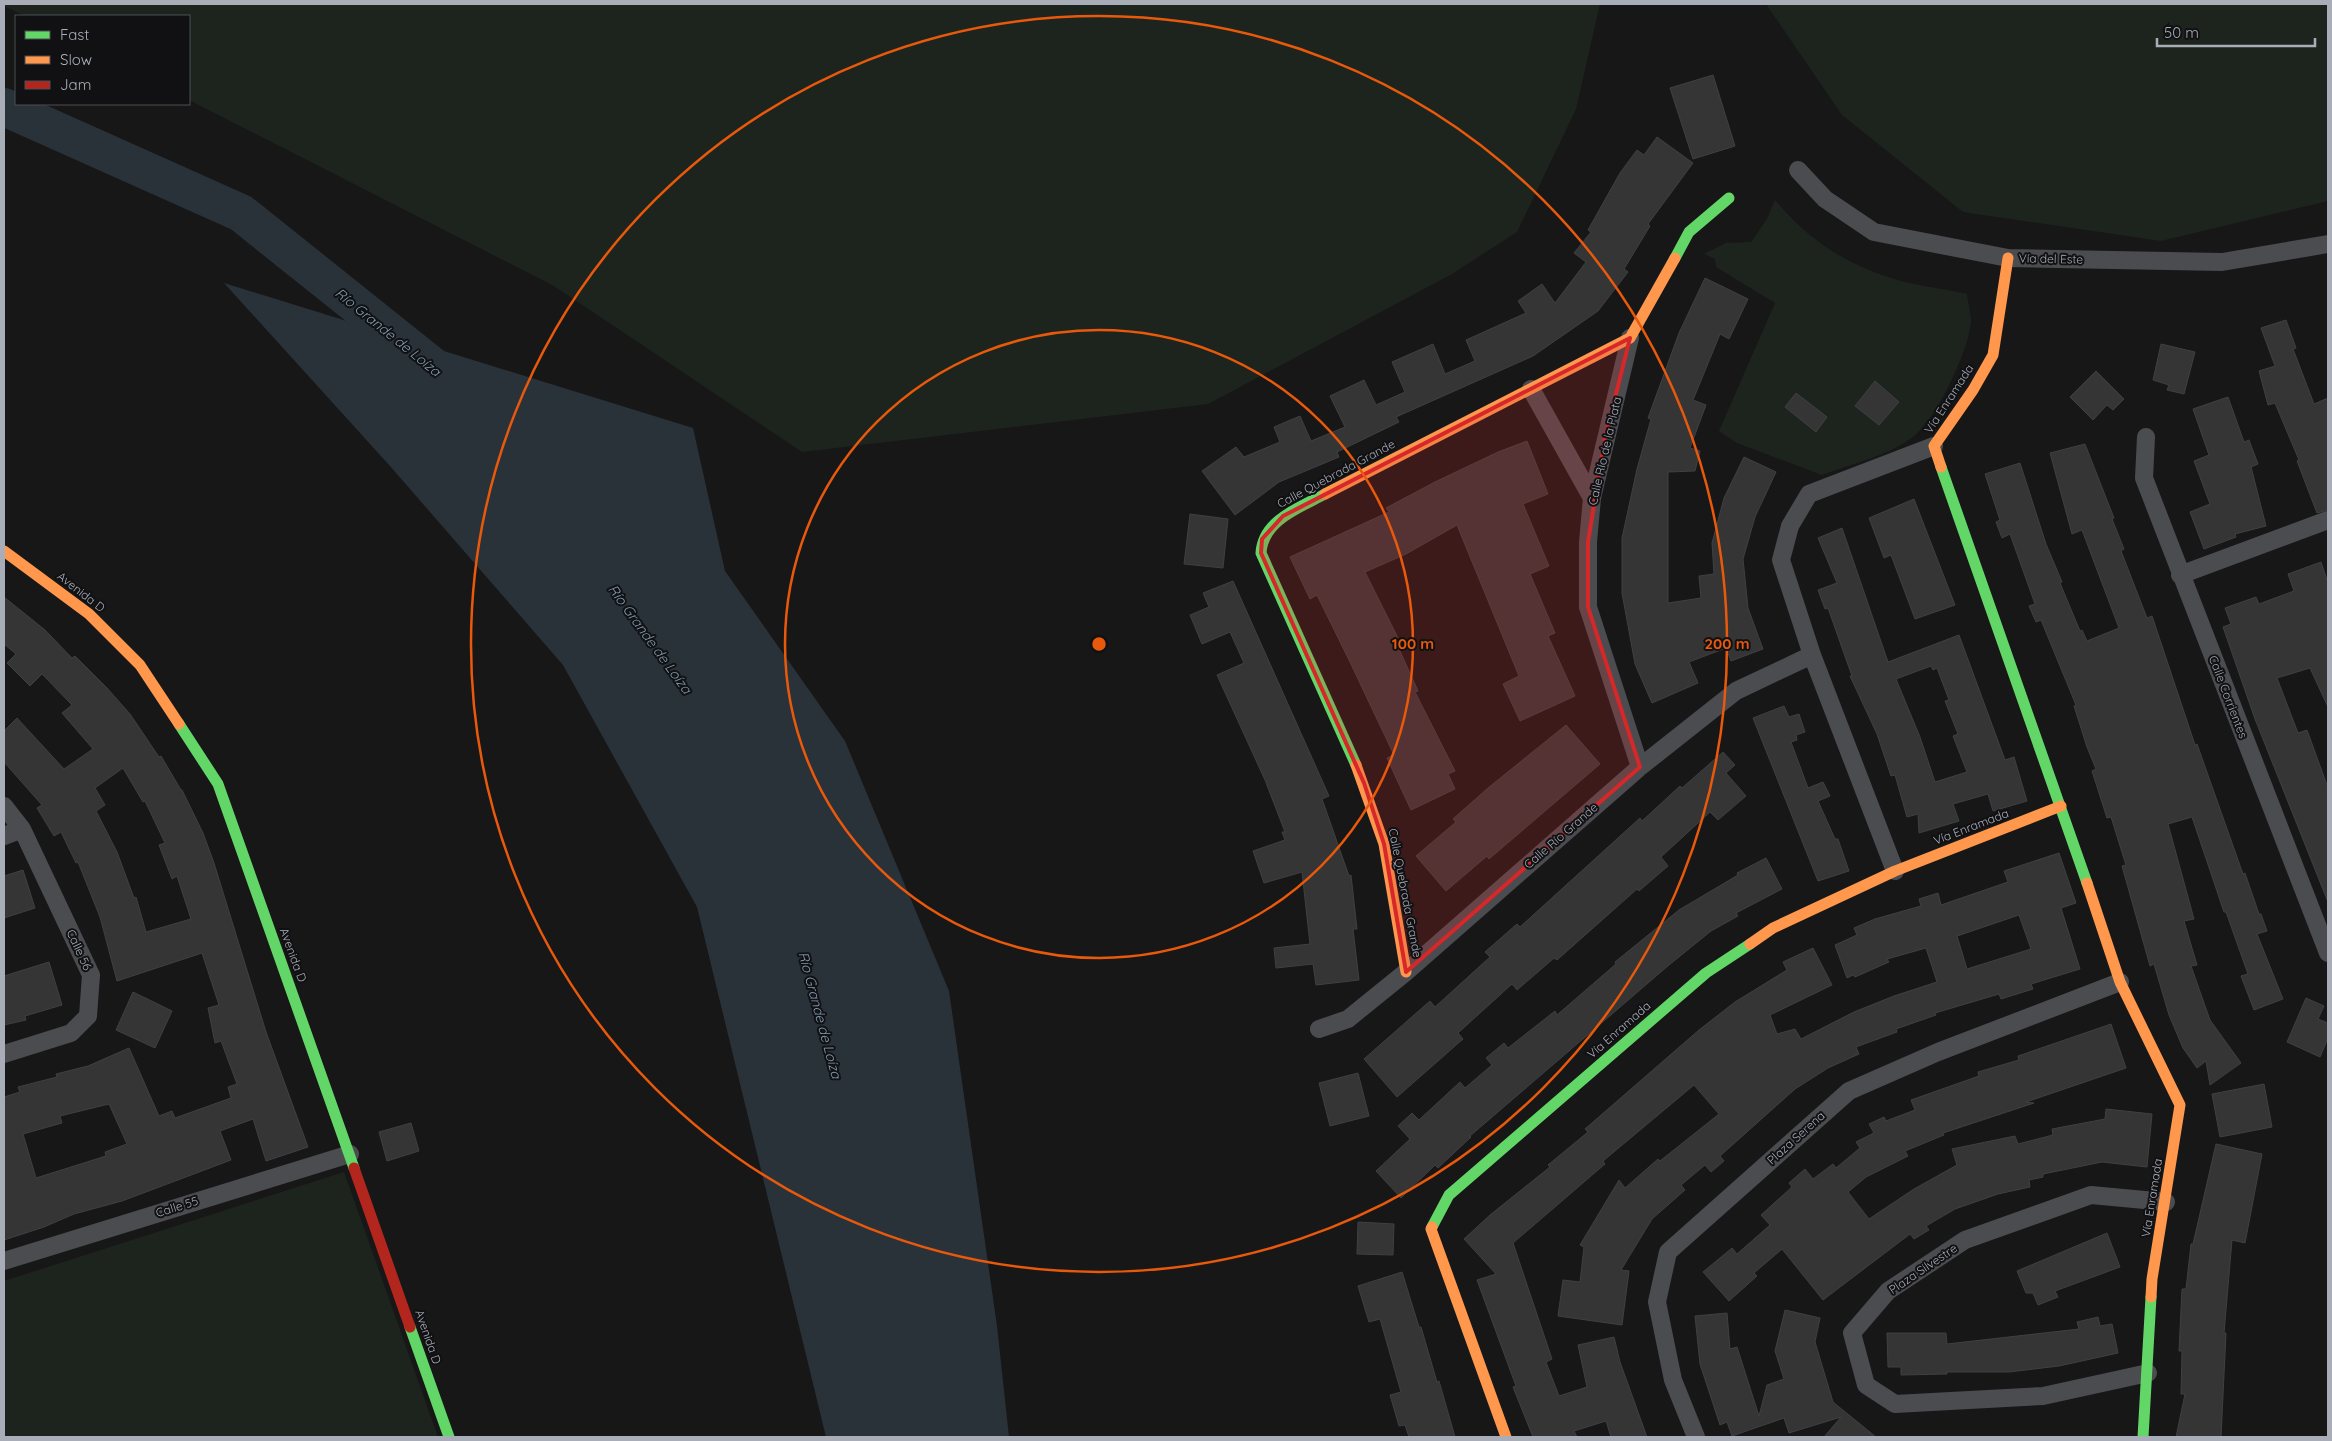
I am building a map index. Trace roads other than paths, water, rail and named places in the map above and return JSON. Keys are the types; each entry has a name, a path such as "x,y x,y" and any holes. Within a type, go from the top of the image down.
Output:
{"street":[{"name":"Vía del Este","path":"1798,170 1825,200 1874,232 2008,258 2222,262 2328,244"},
{"path":"1630,338 1689,232 1729,198"},
{"name":"Vía Enramada","path":"2008,258 1993,355 1973,390 1934,446 2061,806 2120,982 2180,1105 2166,1202 2152,1279 2143,1437"},
{"name":"Calle Quebrada Grande","path":"1406,972 1381,836 1364,783 1261,554 1262,539 1283,516 1630,338"},
{"name":"Calle Río de la Plata","path":"1630,338 1592,498 1588,542 1588,607 1640,767"},
{"path":"1531,389 1592,498"},
{"name":"Calle Corrientes","path":"2146,437 2144,478 2328,953"},
{"path":"1895,871 1812,656 1781,560 1790,526 1809,494 1934,446"},
{"path":"2180,575 2328,520"},
{"name":"Avenida D","path":"4,551 89,614 140,665 218,784 449,1437"},
{"name":"Calle Río Grande","path":"1319,1029 1348,1019 1406,972 1640,767 1736,691 1812,656"},
{"name":"Calle 56","path":"4,806 22,829 91,975 88,1016 71,1032 4,1054"},
{"name":"Vía Enramada","path":"1506,1437 1431,1229 1449,1195 1706,973 1773,928 1895,871 2061,806"},
{"path":"4,836 22,829"},
{"name":"Plaza Serena","path":"1696,1437 1673,1380 1658,1302 1668,1252 1849,1091 1938,1052 2120,982"},
{"name":"Calle 55","path":"4,1261 350,1154"},
{"name":"Plaza Silvestre","path":"2148,1373 2043,1396 1895,1404 1866,1384 1852,1333 1888,1291 1966,1240 2092,1195 2166,1202"}],"water":[{"path":"224,283 693,428 725,571 845,741 949,991 997,1326 1009,1437 826,1437 697,907 563,665 390,466"}],"waterway":[{"name":"Río Grande de Loíza","path":"4,107 241,213 435,368"}]}
